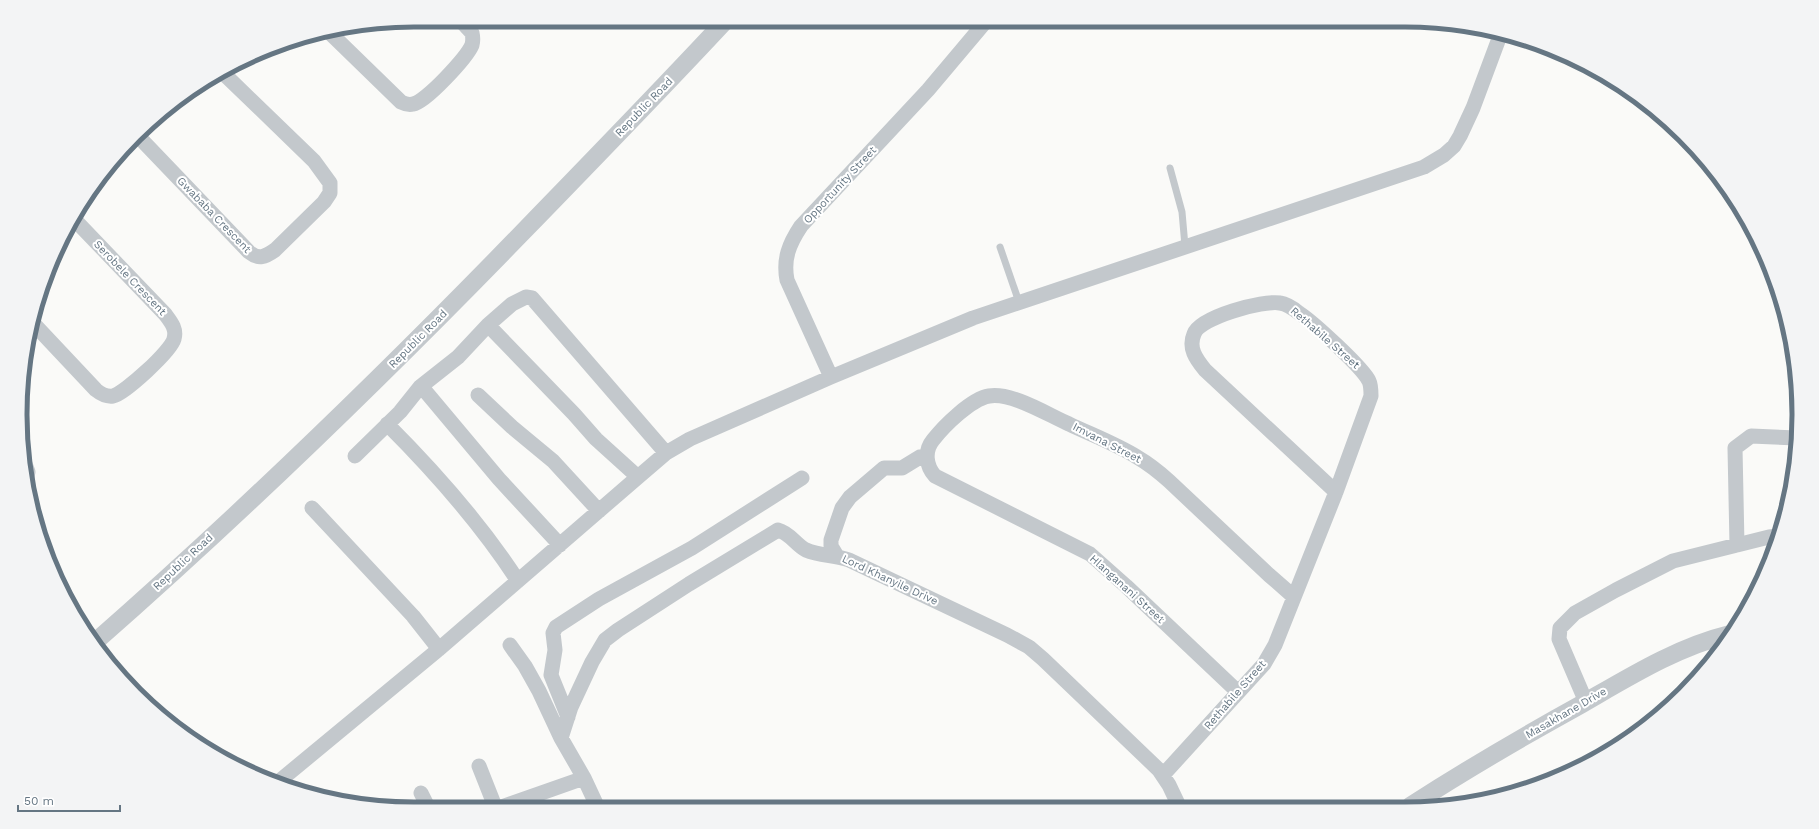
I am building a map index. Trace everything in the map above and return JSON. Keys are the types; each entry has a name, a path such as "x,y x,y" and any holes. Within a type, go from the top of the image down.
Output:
{"street":[{"path":"333,36 402,102 413,104 424,99 459,63 472,46 472,33 466,27"},
{"name":"Republic Road","path":"99,639 307,448 408,350 624,128 719,27"},
{"name":"Opportunity Street","path":"830,376 787,280 785,260 791,243 801,226 928,90 981,27"},
{"path":"282,778 439,649 666,453 710,429 830,376 973,318 1424,167 1435,161 1454,146 1460,136 1473,108 1499,39"},
{"name":"Gwababa Crescent","path":"141,139 249,252 256,257 261,258 267,256 324,202 330,193 330,183 314,161 226,76"},
{"name":"Serobele Crescent","path":"37,327 96,390 107,396 114,396 126,389 168,350 174,340 175,329 165,314 78,223"},
{"path":"355,456 400,412 422,386 458,357 488,326 526,296 532,298 666,453"},
{"name":"Rethabile Street","path":"1163,775 1269,656 1279,636 1293,596 1336,492 1371,396 1370,385 1366,375 1299,313 1281,303 1261,304 1221,316 1198,329 1194,334 1193,351 1195,358 1205,370 1336,492"},
{"path":"488,326 596,439 638,477"},
{"path":"422,386 499,479 560,545"},
{"path":"478,395 512,427 553,461 599,511"},
{"name":"Imvana Street","path":"927,456 929,445 935,437 976,400 992,396 1017,401 1121,448 1154,469 1293,596"},
{"path":"387,424 423,460 469,514 505,561 518,581"},
{"path":"1737,545 1735,448 1751,436 1791,438"},
{"path":"837,556 831,546 832,533 842,508 850,497 884,468 902,468 920,457 927,456"},
{"name":"Hlanganani Street","path":"927,456 929,469 941,480 1090,554 1238,692"},
{"path":"568,717 551,675 555,650 553,634 556,627 599,599 692,548 802,478"},
{"path":"312,508 413,616 439,649"},
{"name":"Lord Khanyile Drive","path":"561,738 568,717 594,656 608,638 689,584 778,530 805,550 825,556 837,556 879,574 1007,635 1029,648 1071,685 1163,775 1177,802"},
{"path":"1586,702 1559,639 1560,628 1563,623 1575,613 1673,561 1772,536"},
{"name":"Masakhane Drive","path":"1417,801 1473,766 1674,654 1722,637"},
{"path":"510,645 528,670 561,738 584,778 595,802"},
{"path":"480,766 493,802"},
{"path":"516,802 584,778"},
{"path":"421,793 426,802"}],"lane":[{"path":"1170,168 1182,212 1185,246"},
{"path":"1000,247 1019,302"}]}
